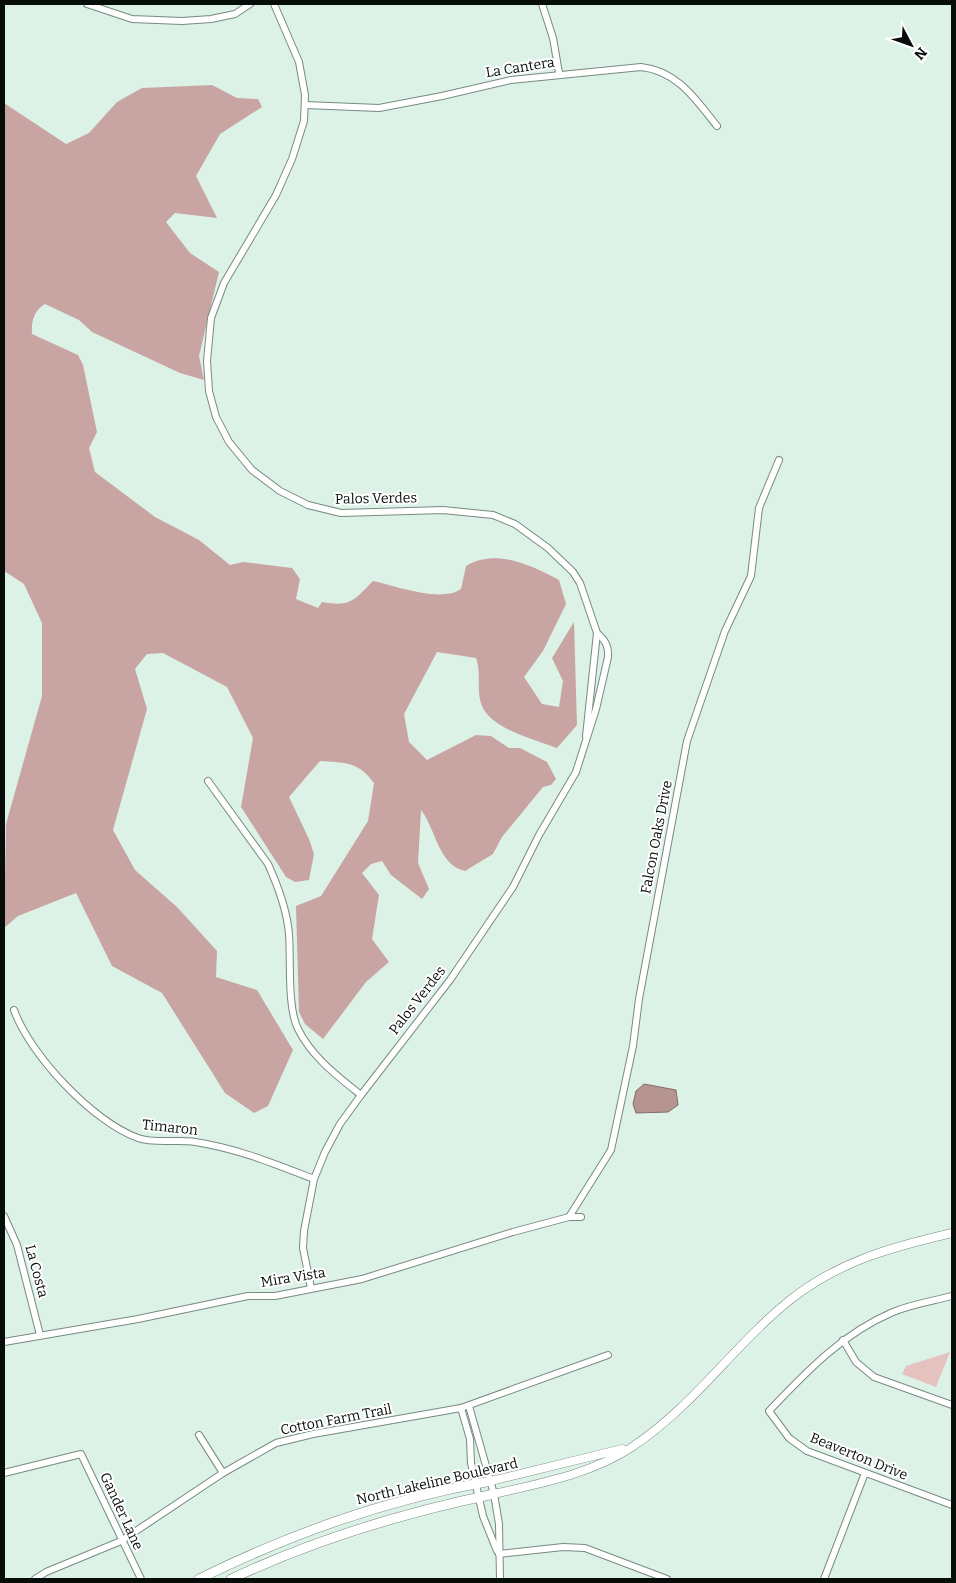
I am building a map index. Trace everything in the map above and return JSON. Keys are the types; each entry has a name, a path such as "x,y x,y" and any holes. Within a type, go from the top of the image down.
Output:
{"main road":[{"name":"North Lakeline Boulevard","path":"199,1579 280,1542 331,1522 412,1498 491,1482"},
{"name":"North Lakeline Boulevard","path":"231,1579 333,1536 438,1506 494,1494"}],"street":[{"path":"87,4 132,19 182,21 211,19 235,14 250,4"},
{"name":"Palos Verdes","path":"274,4 299,62 304,85 305,105 299,140 285,177 224,283 211,318 207,361 209,391 221,429 240,457 265,482 297,501 318,509 356,514 416,510 468,511 493,515 515,524 548,548 573,572 586,596 597,633 586,736"},
{"path":"542,4 553,38 559,73"},
{"name":"La Cantera","path":"305,105 379,108 511,80 559,73 636,67 660,70 674,78 693,96 717,126"},
{"name":"Falcon Oaks Drive","path":"568,1217 611,1150 633,1046 639,999 687,742 725,631 751,576 760,508 779,460"},
{"name":"Palos Verdes","path":"311,1288 303,1248 304,1231 314,1179 332,1138 361,1095 450,980 513,887 539,835 573,778 596,709 608,657 609,648 604,639 597,633"},
{"path":"208,781 268,864 275,879 289,932 292,1012 297,1027 313,1054 361,1095"},
{"name":"Timaron","path":"14,1010 20,1028 65,1085 91,1108 125,1132 140,1139 196,1142 218,1147 259,1158 314,1179"},
{"name":"La Costa","path":"4,1216 18,1245 40,1335"},
{"name":"Mira Vista","path":"4,1342 138,1319 248,1296 275,1296 362,1279 504,1234 568,1217 581,1217"},
{"name":"North Lakeline Boulevard","path":"494,1494 561,1478 587,1469 631,1447 666,1422 694,1397 773,1314 808,1287 859,1258 893,1246 952,1233"},
{"path":"952,1296 895,1311 866,1324 843,1340 856,1362 874,1377 952,1404"},
{"name":"Beaverton Drive","path":"843,1340 807,1371 769,1411 789,1438 807,1451 952,1505"},
{"name":"Cotton Farm Trail","path":"35,1579 46,1572 121,1541 223,1473 262,1450 294,1438 469,1406 608,1355"},
{"path":"469,1406 475,1436 484,1453 494,1494 499,1524 500,1579"},
{"path":"461,1408 470,1439 471,1463 483,1516 499,1554"},
{"path":"199,1435 223,1473"},
{"name":"North Lakeline Boulevard","path":"491,1482 531,1473 568,1461 631,1447"},
{"name":"Gander Lane","path":"4,1473 81,1454 121,1541 141,1579"},
{"path":"824,1579 864,1473"},
{"path":"499,1554 562,1547 585,1548 667,1579"}],"shaded area":[{"path":"212,85 237,98 258,99 262,107 220,134 196,176 217,218 175,213 166,222 190,253 219,272 199,356 204,380 180,373 92,332 79,320 45,304 34,317 32,334 78,355 83,365 97,432 89,448 95,472 155,517 199,540 230,565 243,562 292,568 300,579 296,599 318,608 322,602 339,604 351,601 373,581 430,594 452,593 461,589 466,566 489,558 525,564 548,574 559,580 566,604 543,651 524,677 542,704 559,707 563,681 552,658 574,622 577,725 557,748 505,728 488,715 483,708 479,696 478,664 476,658 437,652 404,714 409,742 427,760 476,735 491,736 509,748 520,748 547,762 556,779 551,785 543,787 502,837 493,854 465,871 449,862 443,854 421,810 418,863 429,889 422,899 391,875 382,861 371,864 362,873 379,895 372,939 389,962 366,982 323,1039 305,1024 299,1012 296,906 321,896 368,821 374,783 362,771 350,764 320,761 289,797 314,854 309,880 295,882 286,877 241,807 253,738 227,687 163,653 147,654 135,669 147,709 113,830 135,870 177,907 217,951 216,977 257,990 293,1050 268,1106 254,1113 225,1093 162,993 112,966 76,893 18,916 4,928 6,824 42,696 42,623 24,584 4,571 4,103 66,144 89,133 117,102 142,88"},
{"path":"644,1084 676,1090 678,1105 668,1112 636,1113 633,1104 636,1091"},
{"path":"950,1352 936,1387 902,1374 906,1366"}]}
